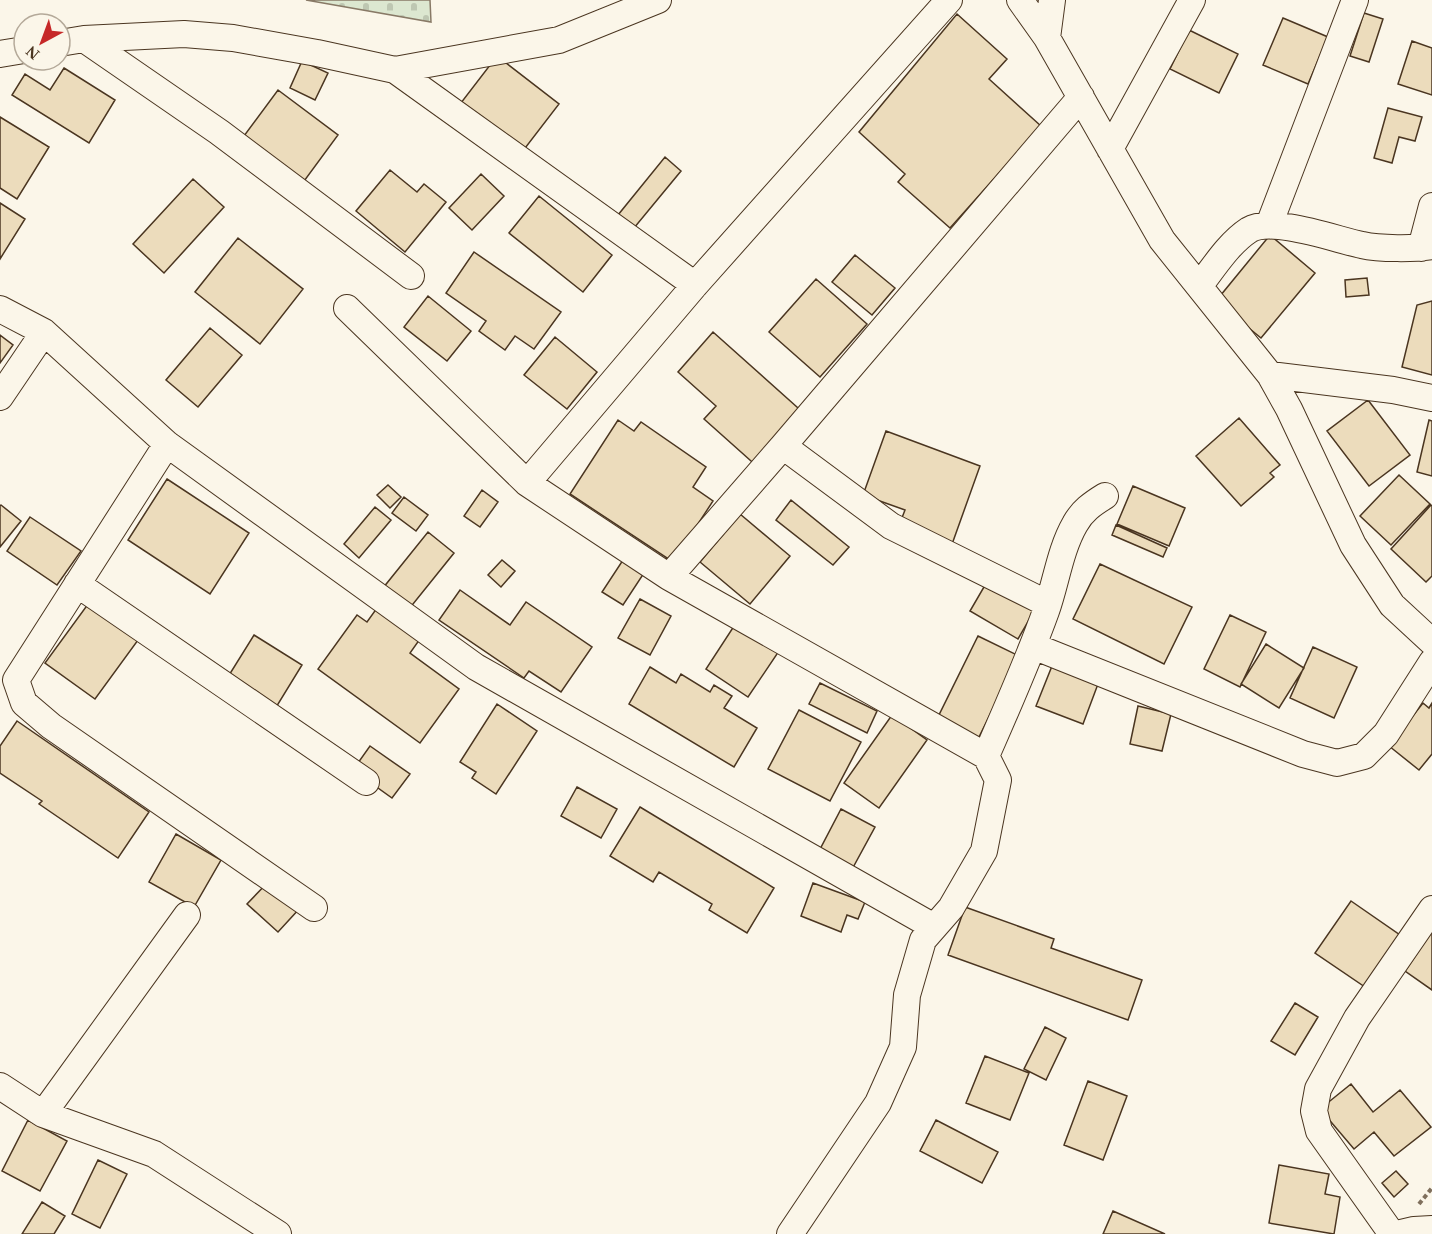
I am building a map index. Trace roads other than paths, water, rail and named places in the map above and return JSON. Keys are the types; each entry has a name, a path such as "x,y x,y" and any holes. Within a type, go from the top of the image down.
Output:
{"street":[{"path":"72,41 184,34 233,38 395,70 560,40 658,0"},
{"path":"527,483 695,285 949,0"},
{"path":"1020,0 1047,38 1162,240 1270,375 1289,409 1353,545 1392,605 1432,642"},
{"path":"1047,38 1052,0"},
{"path":"1110,149 1192,0"},
{"path":"1269,225 1355,0"},
{"path":"72,41 219,132 411,276"},
{"path":"395,70 695,285"},
{"path":"669,577 1081,97"},
{"path":"1200,285 1238,239 1251,229 1269,225 1311,231 1365,246 1426,247 1432,206"},
{"path":"347,308 527,483 669,577 986,756 998,780 984,851 951,908 923,940 907,995 903,1047 878,1103 790,1234"},
{"path":"0,309 44,332 167,444 476,667 934,927"},
{"path":"0,397 44,332"},
{"path":"1270,375 1393,390 1432,398"},
{"path":"167,444 16,680 24,703 51,726 314,908"},
{"path":"783,446 891,526 1048,604"},
{"path":"986,756 1033,646 1074,525 1083,512 1105,496"},
{"path":"77,584 366,782"},
{"path":"1033,646 1303,754 1337,763 1364,756 1386,734 1432,662"},
{"path":"1392,1234 1319,1131 1314,1111 1318,1089 1357,1018 1432,909"},
{"path":"43,1114 187,915"},
{"path":"0,1086 43,1114 154,1154 278,1234"},
{"path":"1397,1234 1432,1229"}]}
